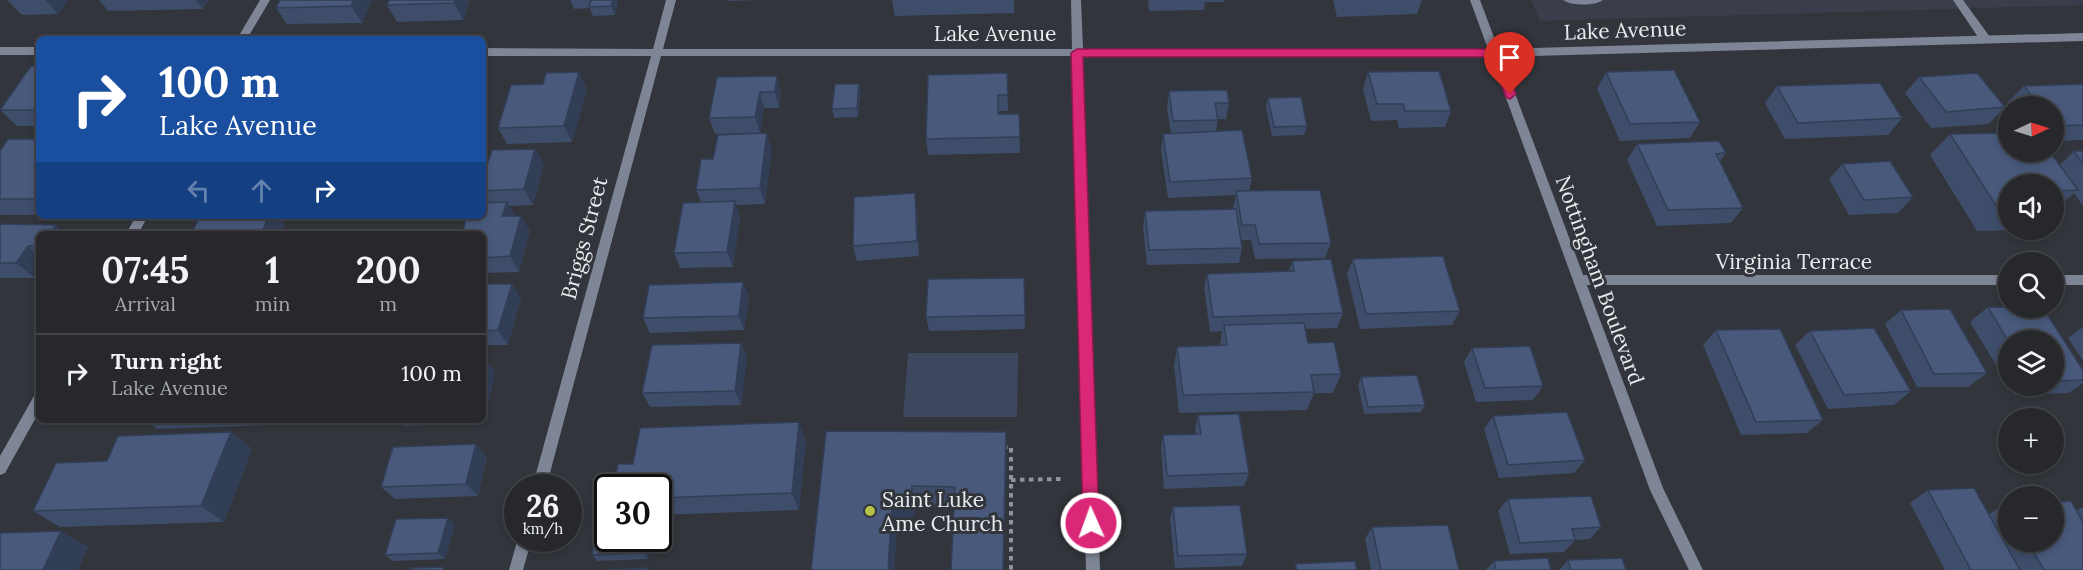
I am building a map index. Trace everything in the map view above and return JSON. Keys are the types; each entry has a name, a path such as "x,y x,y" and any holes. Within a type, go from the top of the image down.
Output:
{"street":[{"path":"244,36 265,0"},
{"name":"Briggs Street","path":"543,474 671,0"},
{"path":"1076,0 1093,570"},
{"name":"Nottingham Boulevard","path":"1475,0 1657,490 1696,570"},
{"path":"1568,0 1598,0"},
{"path":"1958,0 1986,40"},
{"name":"Lake Avenue","path":"486,52 1495,53 2083,37"},
{"path":"0,51 36,51"},
{"name":"Virginia Terrace","path":"1579,280 1998,280"},
{"path":"2064,280 2083,280"},
{"path":"0,469 36,405"},
{"path":"516,570 521,552"}],"path":[{"path":"1000,447 1011,447 1011,570"},
{"path":"1011,480 1060,479"}],"shaded area":[{"path":"1531,0 2083,0 2083,5 1540,21"},
{"path":"908,353 1018,353 1017,417 903,417"}],"building":[{"path":"280,0 354,0 351,6 276,8"},
{"path":"389,0 455,0 454,3 387,5"},
{"path":"591,0 613,0 611,6 589,7"},
{"path":"31,66 36,66 36,110 0,110"},
{"path":"1674,70 1700,122 1630,124 1606,72"},
{"path":"1439,71 1451,111 1405,111 1403,104 1377,104 1368,72"},
{"path":"579,72 564,126 498,128 511,85 543,84 546,73"},
{"path":"1007,73 1008,95 998,95 998,114 1019,114 1020,137 926,139 928,75"},
{"path":"1977,73 1998,98 1998,108 1946,112 1919,77"},
{"path":"777,76 775,92 760,92 755,117 709,118 717,77"},
{"path":"1880,83 1902,118 1798,123 1777,86"},
{"path":"835,84 859,84 857,108 832,109"},
{"path":"2083,84 2083,125 2064,126 2064,96 2032,96 2024,86"},
{"path":"1227,90 1229,103 1215,103 1218,120 1173,121 1169,91"},
{"path":"1301,97 1307,126 1274,127 1268,98"},
{"path":"1242,130 1252,178 1170,182 1163,134"},
{"path":"767,133 760,188 696,190 701,159 713,159 718,135"},
{"path":"1998,133 1998,162 2057,162 2078,190 2064,191 2064,174 1998,174 1998,208 1950,134"},
{"path":"8,139 36,139 36,199 0,199 0,151"},
{"path":"1719,141 1726,153 1716,154 1743,208 1668,210 1637,144"},
{"path":"535,149 524,189 486,191 486,168 492,150"},
{"path":"2074,151 2083,151 2083,164"},
{"path":"1890,161 1913,197 1864,200 1842,164"},
{"path":"1320,190 1331,243 1259,244 1255,225 1242,225 1236,191"},
{"path":"915,193 917,241 853,246 854,197"},
{"path":"735,201 727,252 674,253 683,203"},
{"path":"507,202 502,216 521,216 510,256 486,258 486,231 463,231 466,219 486,219 486,203"},
{"path":"1236,209 1242,248 1149,250 1145,211"},
{"path":"198,219 268,219 262,231 192,231"},
{"path":"0,224 56,225 51,231 36,231 36,246 28,246 16,263 0,263"},
{"path":"1443,256 1460,311 1366,314 1353,259"},
{"path":"1331,259 1343,313 1213,317 1207,274 1294,271 1292,261"},
{"path":"1024,278 1025,315 926,317 928,279"},
{"path":"743,282 739,316 643,318 649,285"},
{"path":"486,284 512,284 498,330 486,331"},
{"path":"1988,307 1998,307 1998,318 2049,318 2057,330 2002,330"},
{"path":"1950,309 1987,373 1934,374 1901,310"},
{"path":"1304,323 1308,343 1334,342 1341,374 1311,375 1314,392 1183,395 1177,347 1227,345 1224,325"},
{"path":"1874,328 1911,391 1844,395 1810,331"},
{"path":"1780,329 1823,420 1756,422 1716,330"},
{"path":"2064,341 2083,370 2083,380 2064,381"},
{"path":"741,343 735,391 642,393 652,345"},
{"path":"1530,346 1543,386 1485,388 1472,348"},
{"path":"1417,375 1425,405 1368,407 1361,377"},
{"path":"1567,412 1585,460 1508,465 1493,416"},
{"path":"1239,414 1249,473 1167,476 1163,435 1201,434 1198,415"},
{"path":"799,422 792,493 672,497 672,474 616,474 618,464 633,464 640,428"},
{"name":"Saint Luke Ame Church","path":"826,431 1006,432 1003,570 951,570 955,487 912,486 911,497 892,508 888,570 811,570"},
{"path":"231,432 201,506 33,511 56,463 107,461 118,436"},
{"path":"476,444 466,484 381,487 393,447"},
{"path":"1974,488 1998,531 1998,552 2010,552 2020,570 1971,570 1928,490"},
{"path":"1591,496 1601,527 1572,529 1575,540 1520,543 1508,499"},
{"path":"2064,501 2071,501 2083,522 2083,570 2044,570 2034,552 2064,552"},
{"path":"1240,505 1247,554 1178,556 1173,507"},
{"path":"448,518 438,553 385,555 396,519"},
{"path":"1448,525 1459,570 1381,570 1372,527"},
{"path":"61,531 43,570 0,570 0,533"},
{"path":"594,544 594,552 643,552 643,553 592,555"},
{"path":"1548,558 1551,570 1496,570 1494,561"},
{"path":"1622,558 1626,570 1571,570 1568,560"},
{"path":"1355,561 1357,570 1297,570 1295,564"},
{"path":"444,567 443,570 411,570 411,568"},
{"path":"648,568 648,570 609,570"}],"place":[{"name":"Saint Luke Ame Church","path":"870,511"}],"route":[{"path":"1091,523 1077,53 1495,53 1510,94"}]}
